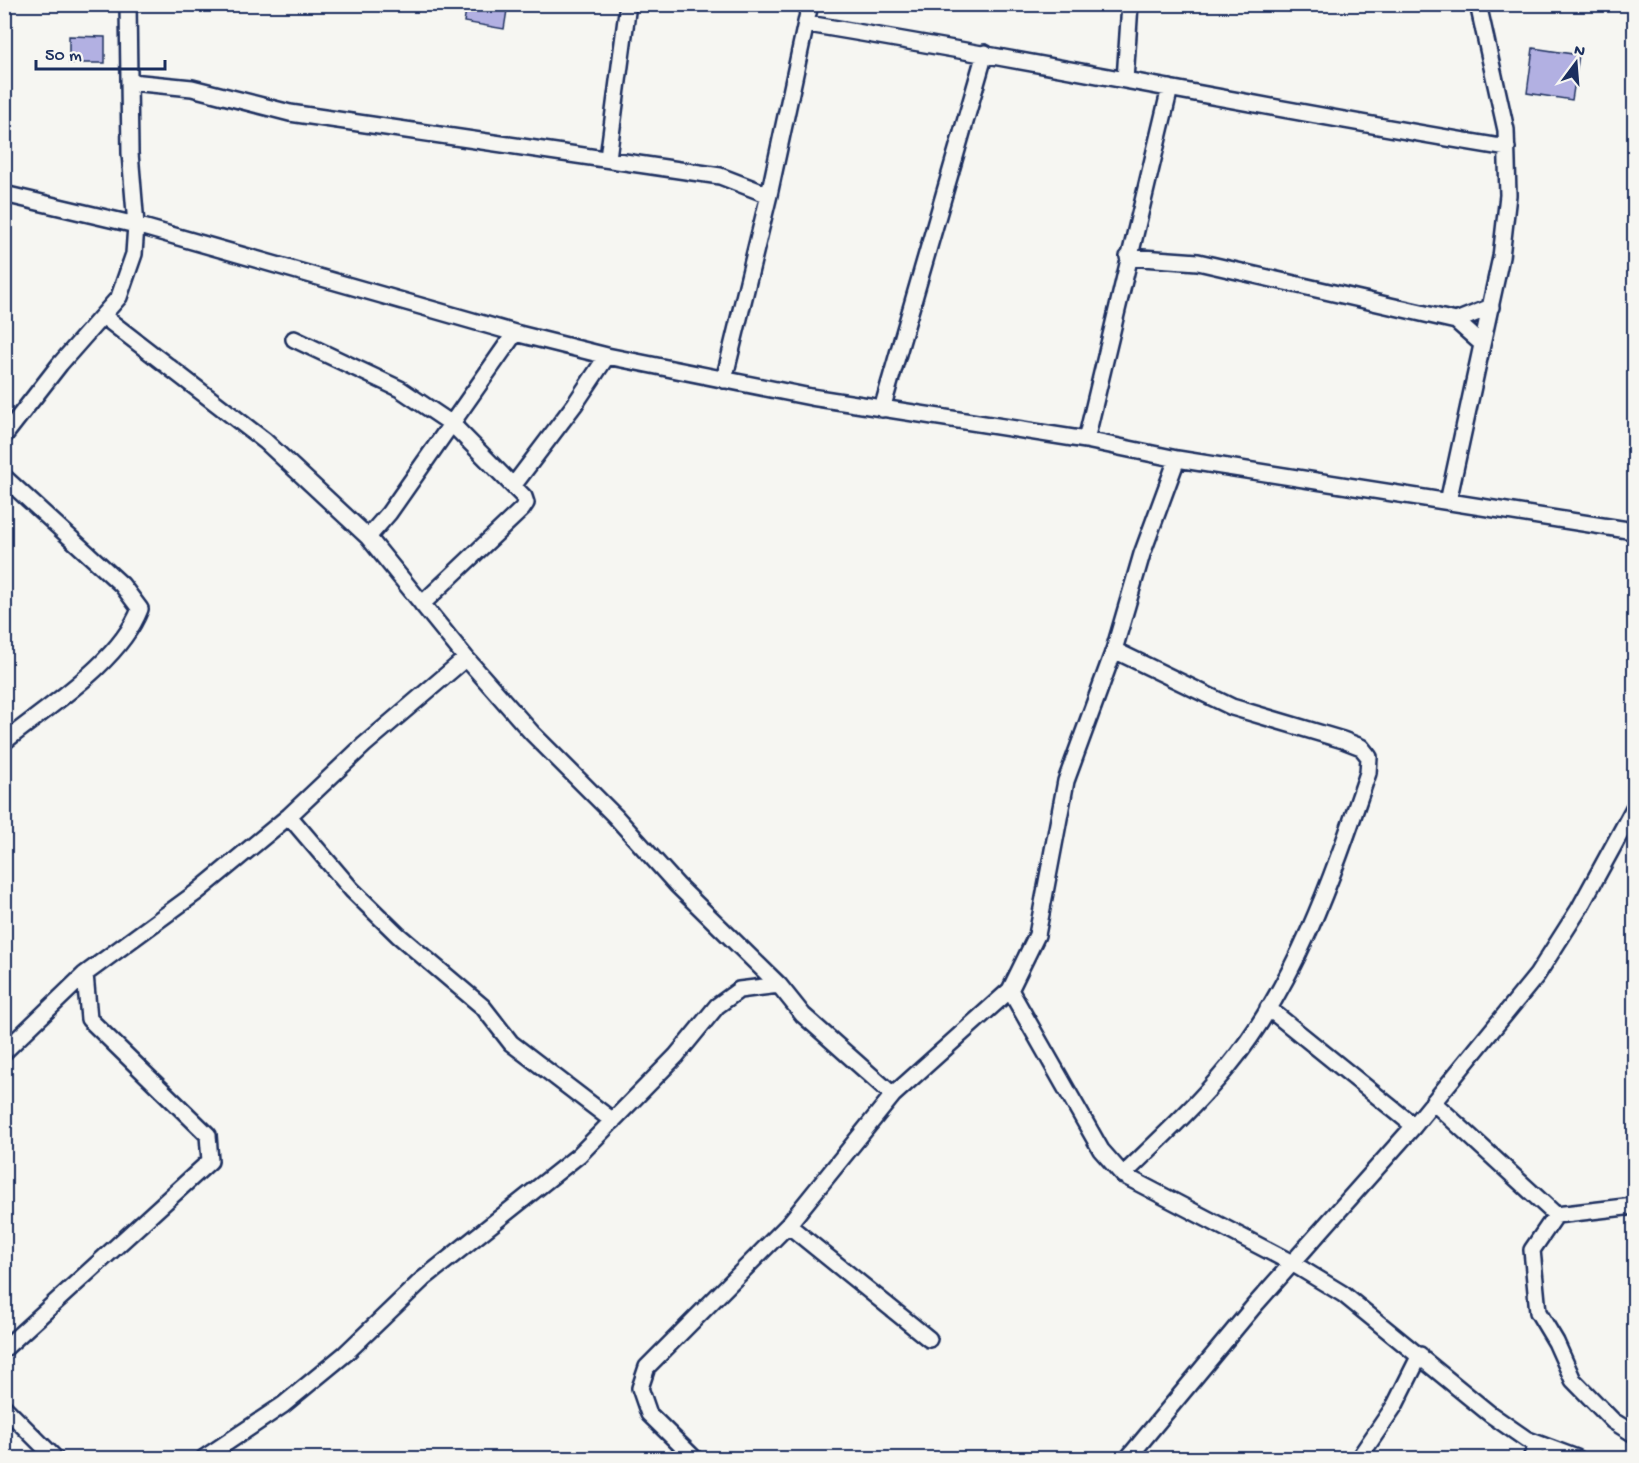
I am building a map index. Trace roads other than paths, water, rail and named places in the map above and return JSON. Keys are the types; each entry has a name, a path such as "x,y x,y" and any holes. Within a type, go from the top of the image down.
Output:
{"street":[{"path":"4,436 60,364 120,297 134,254 136,225 130,153 131,82 128,4"},
{"path":"608,158 628,4"},
{"path":"724,380 769,195 808,24 810,4"},
{"path":"1125,80 1130,4"},
{"path":"1448,502 1502,257 1507,205 1506,130 1478,4"},
{"path":"808,24 985,52 1345,121 1507,148"},
{"path":"882,409 985,52"},
{"path":"131,82 192,88 290,113 720,176 769,195"},
{"path":"1086,440 1170,88"},
{"path":"4,194 136,225 515,333 607,356 882,409 1086,440 1177,459 1635,531"},
{"path":"1128,257 1198,262 1456,321 1482,344"},
{"path":"1456,321 1491,307"},
{"path":"103,316 266,441 368,537 466,658 532,733 615,816 677,885 779,985 803,1016 893,1095"},
{"path":"368,537 389,513 515,333"},
{"path":"294,339 400,389 452,424 524,497 526,503 522,509 422,604"},
{"path":"513,486 575,404 607,356"},
{"path":"694,1458 649,1414 640,1389 647,1367 788,1225 893,1095 1010,990 1037,935 1066,781 1114,650 1142,554 1177,459"},
{"path":"4,477 122,585 141,609 134,625 100,664 4,742"},
{"path":"1114,650 1232,707 1343,740 1360,747 1369,757 1368,773 1314,922 1268,1008 1229,1066 1198,1102 1123,1175"},
{"path":"4,1052 85,974 197,892 289,816 364,746 466,658"},
{"path":"1128,1458 1292,1263 1414,1126 1537,975 1580,909 1635,808"},
{"path":"289,816 352,890 398,935 483,1007 511,1043 613,1121"},
{"path":"4,1349 210,1161 208,1135 89,1019 85,974"},
{"path":"204,1458 284,1405 345,1354 423,1279 579,1155 676,1056 717,1005 739,990 753,986 779,985"},
{"path":"1010,990 1101,1150 1123,1175 1292,1263 1343,1294 1490,1414 1526,1439 1577,1458"},
{"path":"1268,1008 1414,1126"},
{"path":"1433,1102 1556,1215"},
{"path":"1635,1206 1556,1215 1532,1250 1538,1312 1556,1342 1573,1380 1613,1421 1635,1434"},
{"path":"788,1225 929,1339"},
{"path":"1359,1458 1395,1405 1420,1355"},
{"path":"4,1407 55,1458"},
{"path":"1531,1458 1538,1444"}]}
